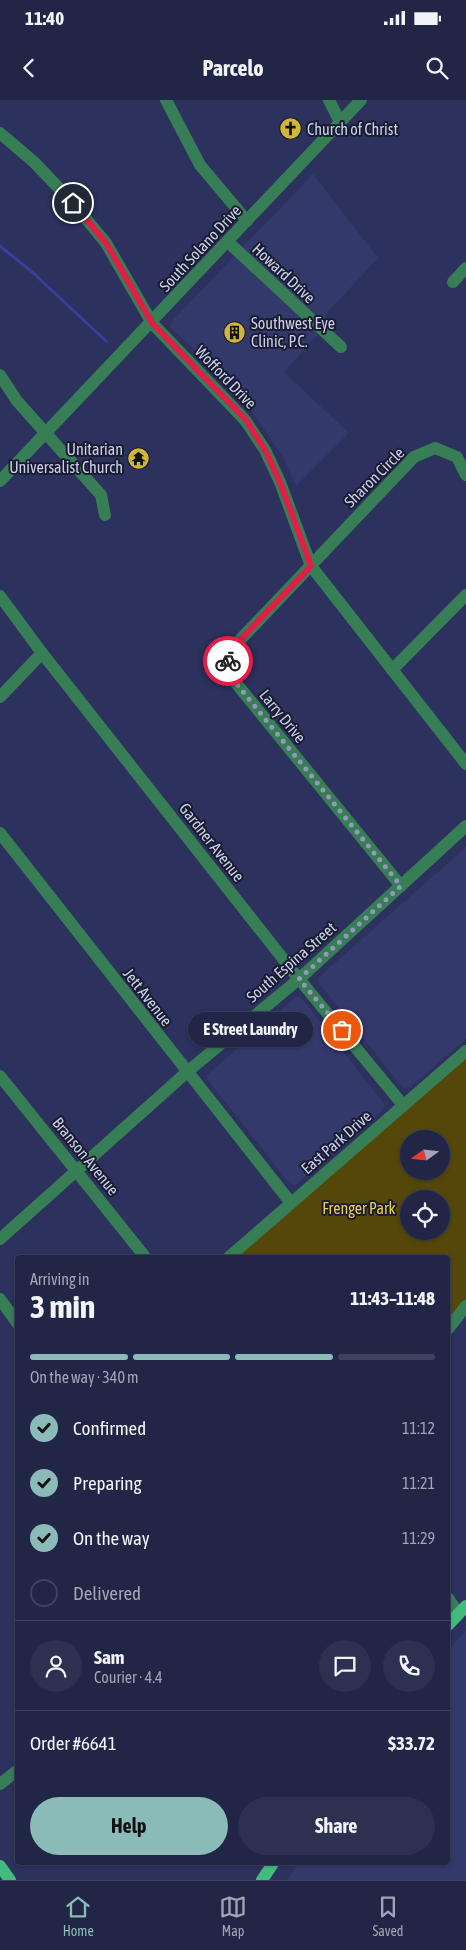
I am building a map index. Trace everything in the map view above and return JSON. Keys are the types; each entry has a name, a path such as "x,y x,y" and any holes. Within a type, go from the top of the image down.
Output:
{"main road":[{"path":"450,1623 462,1609"},
{"path":"262,1880 272,1865"},
{"path":"0,1866 10,1880"}],"street":[{"path":"166,100 200,165 247,221"},
{"path":"329,100 340,122"},
{"name":"South Solano Drive","path":"0,481 44,433 152,323 361,100"},
{"name":"Wofford Drive","path":"0,133 34,162 106,243 152,323 246,420 265,450 280,482 311,566 466,764"},
{"name":"Howard Drive","path":"228,242 341,347"},
{"path":"453,282 466,268"},
{"path":"0,375 17,401 101,495 104,515"},
{"name":"Sharon Circle","path":"311,566 414,457 435,448 457,457 466,475"},
{"name":"Larry Drive","path":"311,566 238,642 228,658 231,677 401,886"},
{"path":"392,670 466,595"},
{"name":"Gardner Avenue","path":"0,596 42,653 299,979 404,1105"},
{"path":"0,697 42,653"},
{"name":"South Espina Street","path":"0,1239 187,1072 299,979 466,826"},
{"name":"Jett Avenue","path":"0,833 291,1203"},
{"name":"East Park Drive","path":"231,1255 466,1051"},
{"name":"Branson Avenue","path":"0,1076 144,1255"},
{"path":"0,1299 15,1320"},
{"path":"450,1326 466,1306"},
{"path":"450,1600 462,1609"},
{"path":"0,1784 15,1772"}],"shaded area":[{"path":"313,174 378,258 325,315 331,320 284,372 349,433 296,486 283,457 254,415 203,357 170,327 172,321"},
{"path":"466,847 466,1039 410,1087 403,1088 319,983 318,978"},
{"path":"300,996 385,1105 379,1114 294,1186 289,1183 206,1076 296,997"},
{"path":"466,1630 466,1880 287,1880 297,1865 450,1865 450,1649"}],"green space":[{"name":"Frenger Park","path":"466,1050 466,1304 450,1324 450,1255 227,1255"}],"waterway":[{"path":"0,246 31,271 106,341"}],"way so far":[{"path":"228,661 231,677 401,886 299,979 342,1030"}],"place":[{"name":"Church of Christ","path":"291,129"},
{"name":"Southwest Eye Clinic, P.C.","path":"235,332"},
{"name":"Unitarian Universalist Church","path":"139,458"},
{"name":"E Street Laundry","path":"342,1030"}],"route":[{"path":"73,203 106,243 152,323 246,420 265,450 280,482 311,566 238,642 228,661"}]}
